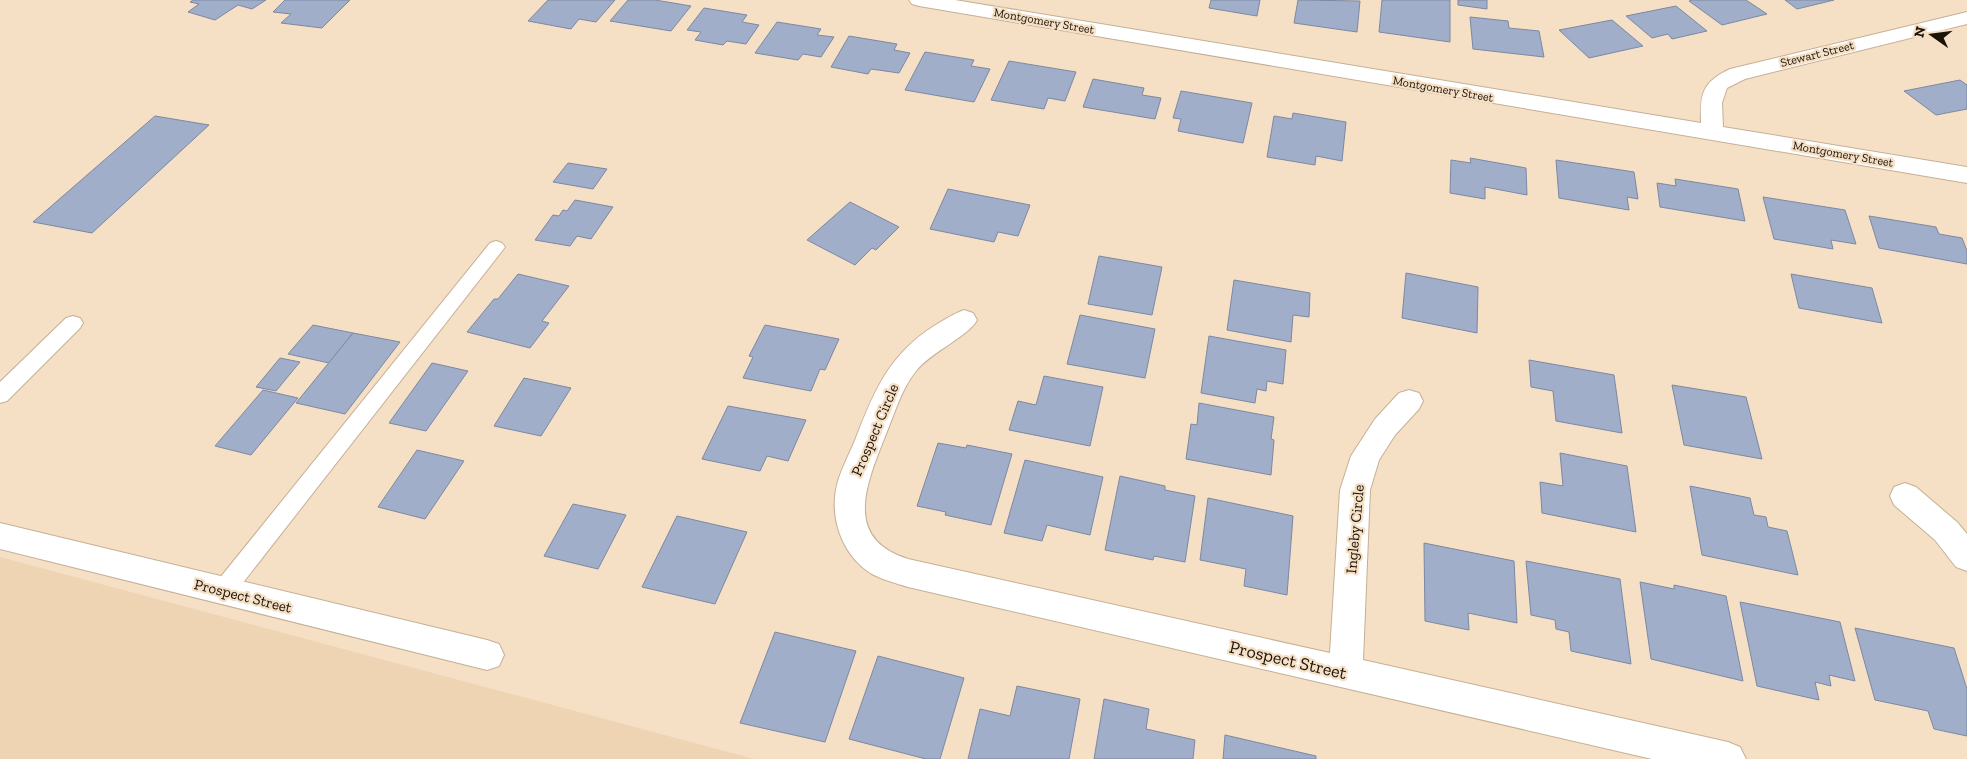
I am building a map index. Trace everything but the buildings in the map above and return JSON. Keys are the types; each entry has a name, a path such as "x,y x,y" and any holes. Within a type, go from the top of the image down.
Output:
{"street":[{"name":"Montgomery Street","path":"919,0 1967,175"},
{"name":"Stewart Street","path":"1712,132 1712,95 1715,87 1721,80 1738,74 1967,18"},
{"name":"Prospect Circle","path":"858,540 850,522 848,505 851,487 887,395 907,363 930,342 964,320"},
{"name":"Ingleby Circle","path":"1346,674 1355,490 1366,456 1385,426 1409,401"},
{"path":"1905,496 1946,531 1967,557"},
{"name":"Prospect Street","path":"0,536 487,655"},
{"name":"Prospect Street","path":"858,540 870,554 883,564 908,573 1346,674 1728,759"}],"lane":[{"path":"224,591 496,247"},
{"path":"0,395 73,323"}],"shaded area":[{"path":"0,557 754,759 0,759"}]}
